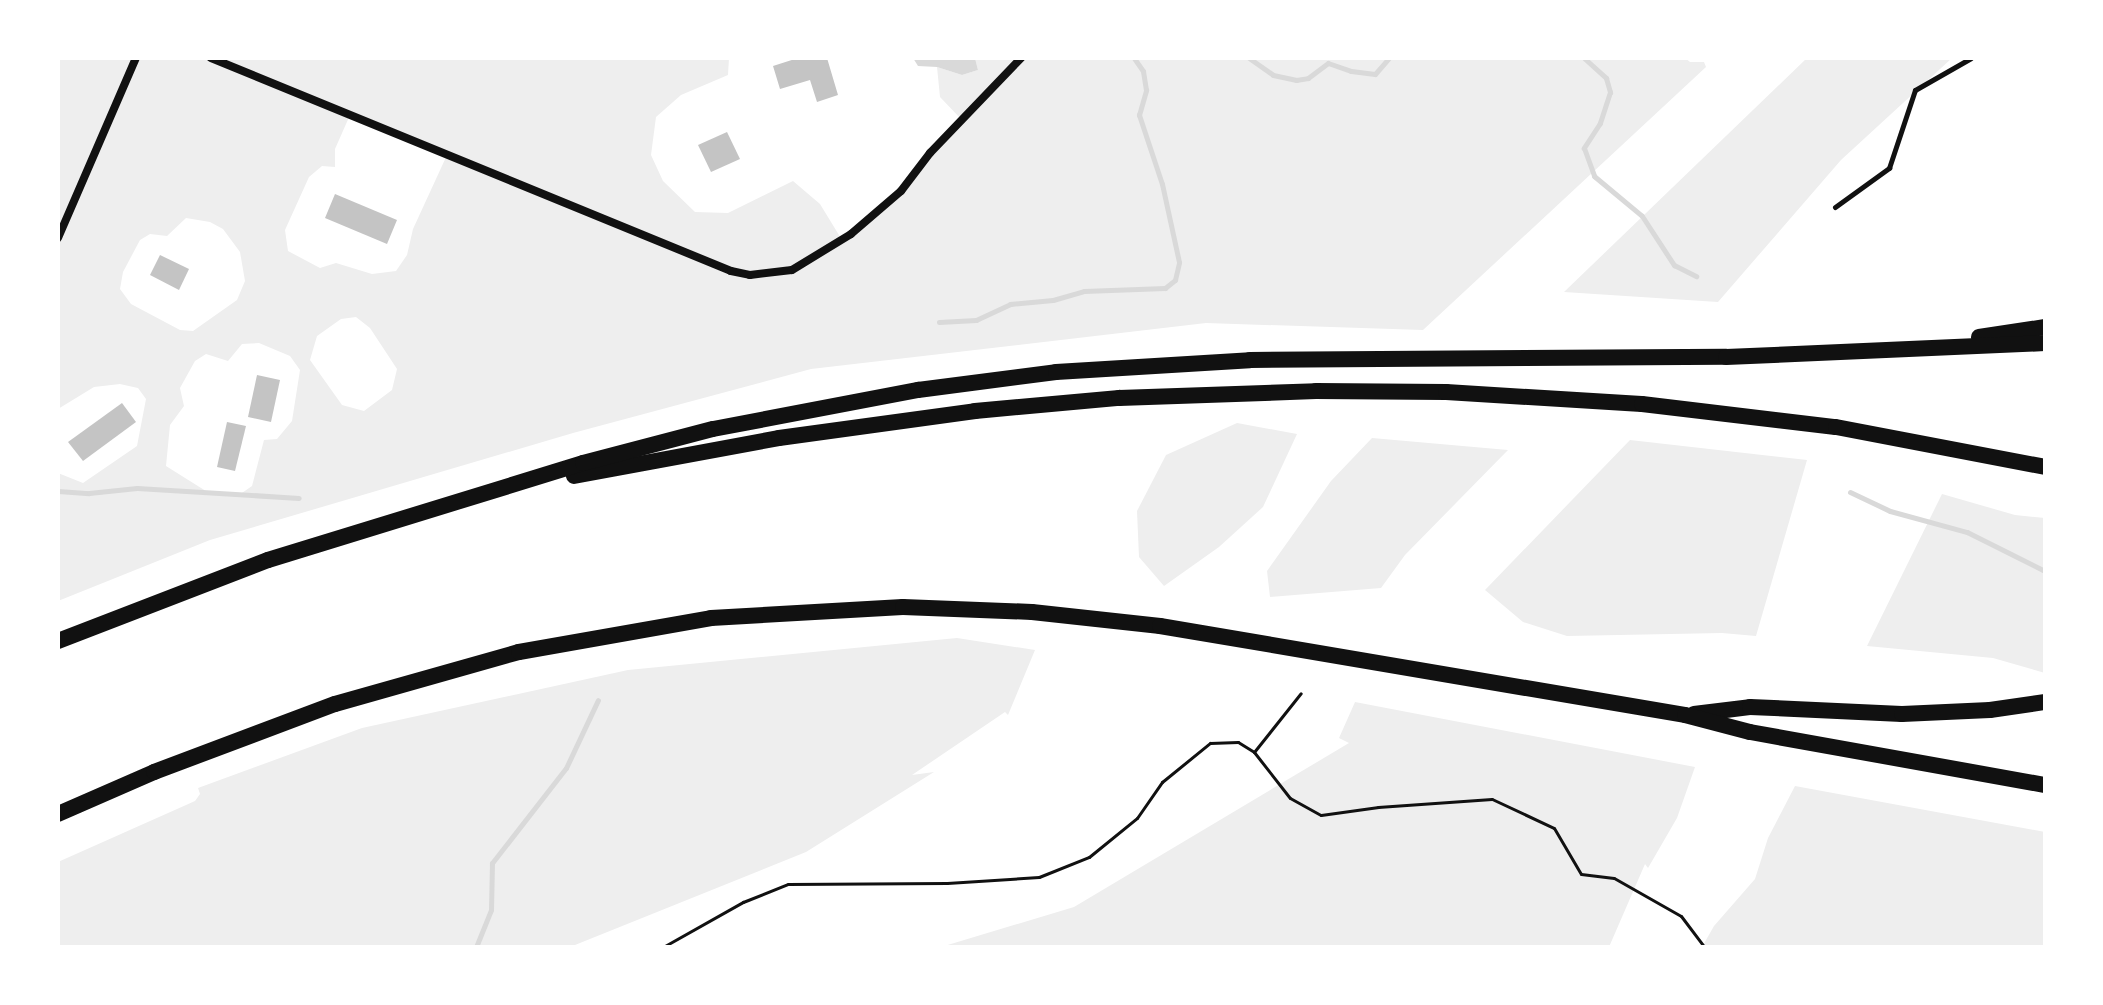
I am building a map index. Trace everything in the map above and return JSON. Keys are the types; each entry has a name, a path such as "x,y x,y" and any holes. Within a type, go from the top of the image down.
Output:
{"highway":[{"path":"1881,350 2045,327"},
{"path":"58,641 268,560 455,502 713,429 860,400 1056,372 1263,359 1698,358 2045,343"},
{"path":"455,502 714,449 911,419 1119,398 1316,391 1485,394 1668,406 1848,429 2045,467"},
{"path":"58,814 274,726 457,667 609,634 774,613 968,608 1116,620 1685,715 1750,732 2045,785"},
{"path":"1685,715 1750,707 1902,714 1990,710 2045,702"}],"street":[{"path":"58,238 136,58"},
{"path":"211,58 731,271 750,275 792,270 851,234 901,191 940,143 1021,58"}],"lane":[{"path":"1835,207 1889,168 1915,90 1971,58"}],"path":[{"path":"1254,752 1301,693"},
{"path":"663,947 743,902 788,884 947,883 1039,877 1089,857 1137,818 1162,782 1210,743 1238,742 1254,752 1290,798 1321,815 1378,807 1492,799 1554,828 1581,874 1614,878 1681,916 1704,947"}],"shaded area":[{"path":"58,58 729,58 728,75 681,95 656,117 651,155 663,181 695,212 728,213 793,181 820,204 842,240 880,212 961,119 940,97 937,67 962,75 978,70 975,58 1685,58 1690,62 1704,62 1706,67 1423,330 1206,323 811,369 573,433 210,540 58,601 58,473 83,483 137,446 146,399 138,388 120,384 94,387 58,409","holes":["350,115 447,155 413,229 407,255 396,271 372,274 336,263 320,268 288,251 285,230 309,177 322,166 335,167 335,149","186,218 210,222 223,229 240,252 245,281 237,300 193,331 180,330 131,304 120,289 123,272 140,240 150,234 167,236","356,317 370,328 397,369 392,390 364,411 342,405 310,360 317,336 341,319","259,343 290,356 300,370 292,421 277,439 264,440 252,486 239,495 209,493 166,466 170,425 184,406 180,388 195,361 206,354 228,361 242,344"]},
{"path":"913,58 975,58 978,70 962,75 937,67 918,66"},
{"path":"1807,58 1952,58 1841,160 1718,302 1564,292"},
{"path":"1237,423 1297,434 1263,507 1219,547 1164,586 1139,557 1137,511 1166,455"},
{"path":"1372,438 1508,450 1405,555 1381,588 1270,597 1267,571 1331,481"},
{"path":"1630,440 1807,460 1756,636 1722,633 1567,636 1523,622 1485,590"},
{"path":"1942,494 2015,515 2045,518 2045,673 1993,658 1867,646"},
{"path":"957,638 1035,650 1008,715 1005,712 912,775 934,772 806,852 570,947 58,947 58,862 195,801 200,794 198,788 362,728 628,670"},
{"path":"1355,702 1695,767 1677,818 1648,868 1645,864 1609,947 941,947 1074,907 1349,743 1339,738"},
{"path":"1795,786 2045,832 2045,947 1702,947 1714,926 1755,879 1768,838"}],"building":[{"path":"798,58 827,58 838,95 817,102 810,80 780,89 773,66"},
{"path":"727,132 740,159 711,172 698,145"},
{"path":"335,194 397,220 387,244 325,218"},
{"path":"160,255 189,269 179,290 150,275"},
{"path":"257,375 280,380 271,422 248,417"},
{"path":"122,403 136,422 83,461 68,442"},
{"path":"227,422 246,426 235,471 217,467"}],"waterway":[{"path":"939,322 976,320 1010,304 1053,300 1084,291 1165,288 1175,280 1179,262 1162,184 1139,115 1146,90 1143,71 1134,58"},
{"path":"1249,58 1273,75 1296,80 1308,78 1328,63 1351,71 1375,74 1389,58"},
{"path":"1584,58 1606,78 1610,92 1600,123 1584,148 1594,176 1642,216 1674,265 1696,276"},
{"path":"58,491 89,493 137,488 299,498"},
{"path":"1850,492 1890,511 1967,532 2045,571"},
{"path":"476,947 491,910 492,863 566,768 598,700"}]}
